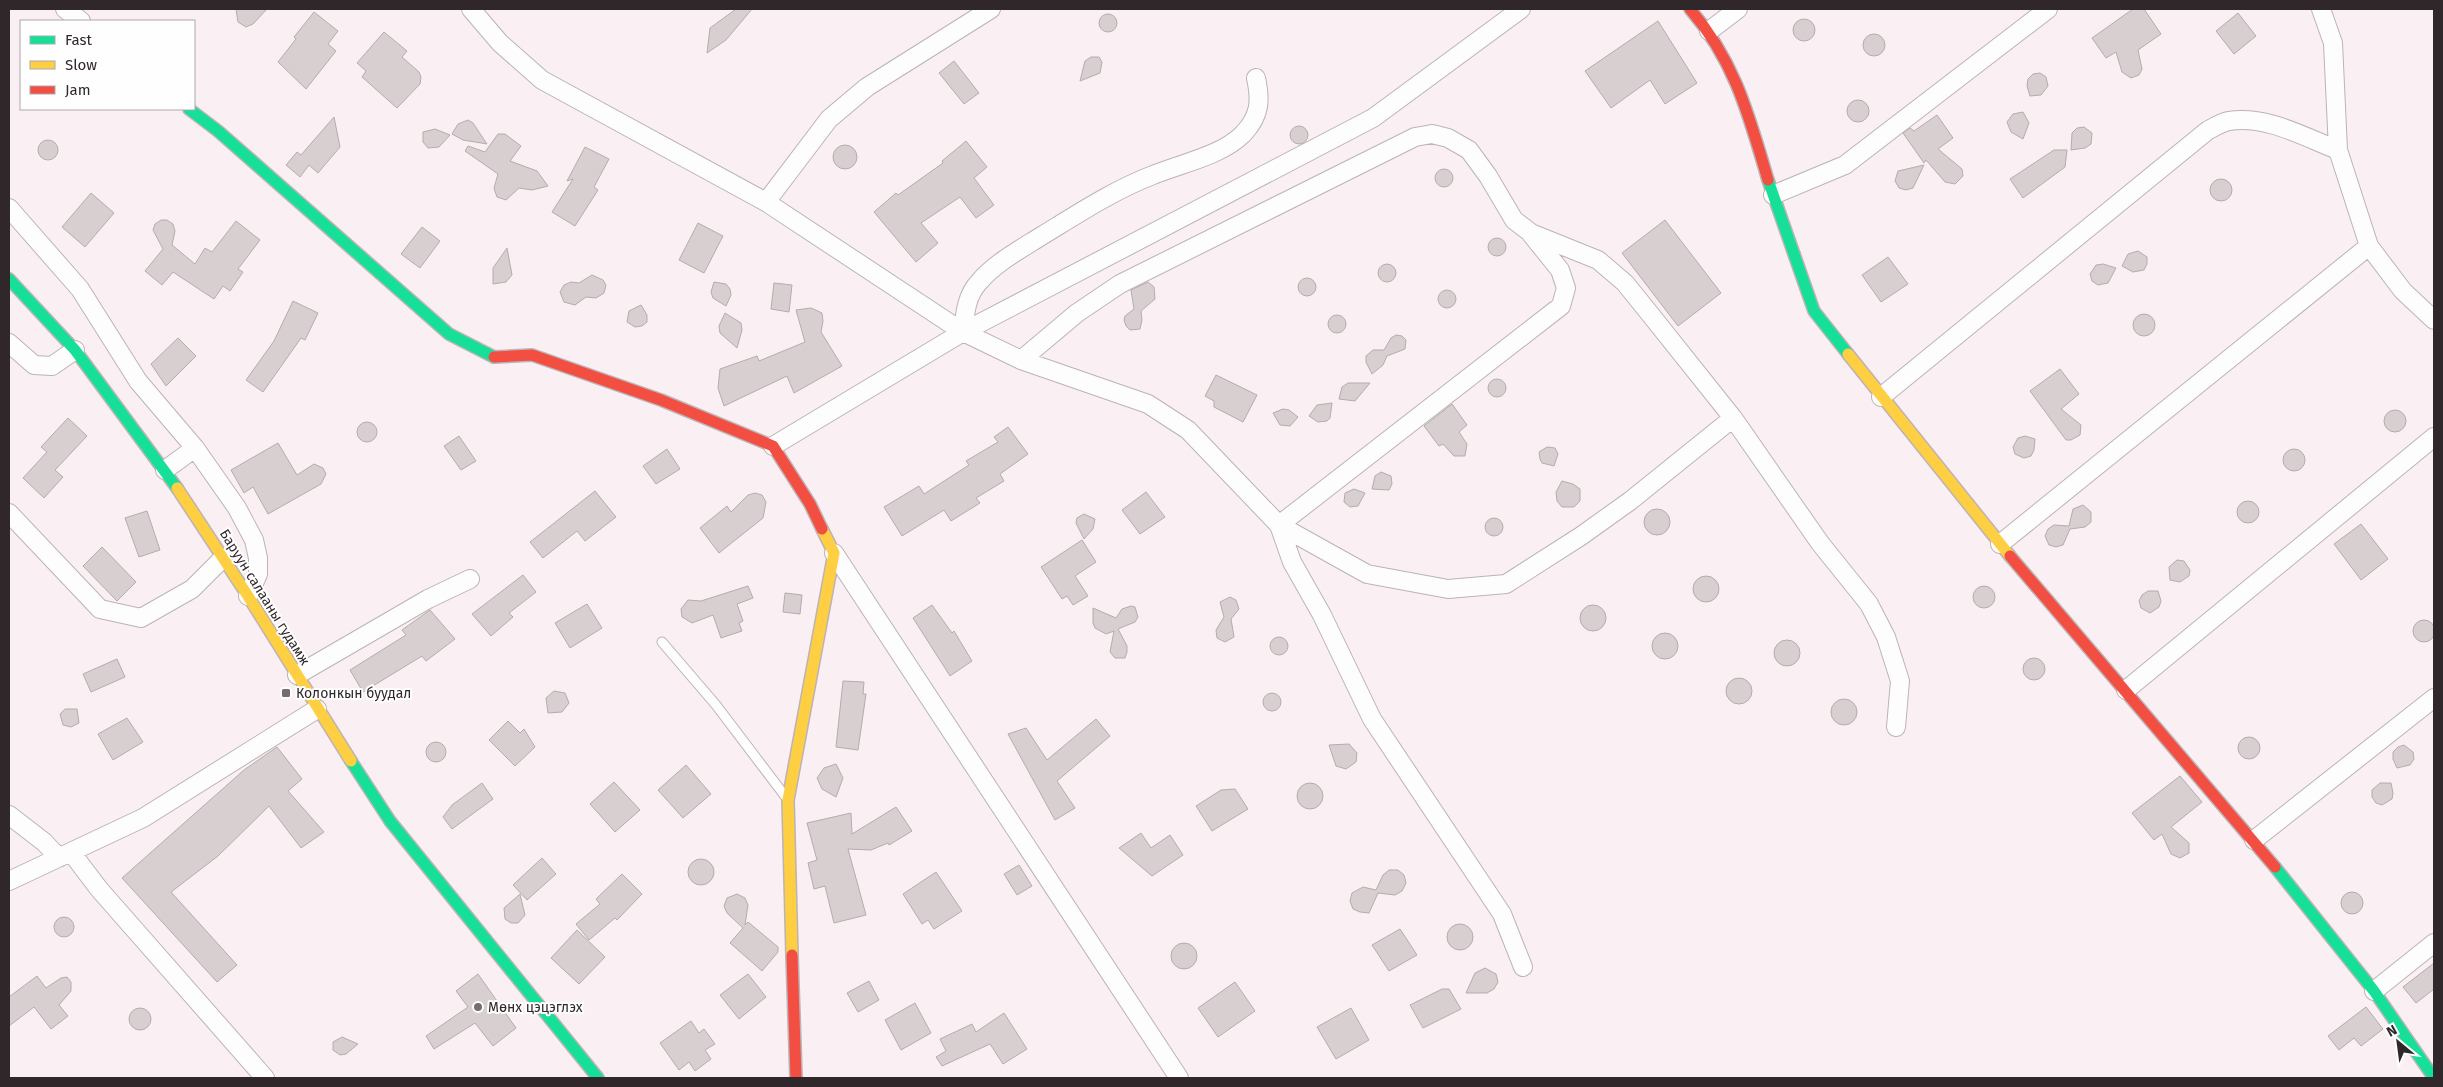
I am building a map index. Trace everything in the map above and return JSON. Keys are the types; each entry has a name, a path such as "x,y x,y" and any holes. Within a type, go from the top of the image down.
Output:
{"street":[{"path":"65,9 79,20"},
{"path":"471,9 500,43 542,80 766,202 962,332 1022,360 1148,404 1188,430 1279,525 1367,574 1448,589 1506,584 1581,536 1630,501 1733,418"},
{"path":"766,202 829,119 844,106 867,87 991,9"},
{"path":"773,446 962,332 1373,118 1521,9"},
{"path":"1690,9 1709,31 1742,92 1773,195 1814,311 2000,544 2254,840 2374,991 2434,1078"},
{"path":"1709,31 1738,9"},
{"path":"1773,195 1845,165 2048,9"},
{"path":"2321,9 2333,43 2338,150 2369,246 2403,291 2434,320"},
{"path":"962,332 966,305 978,283 1000,262 1098,200 1151,175 1222,148 1242,135 1254,121 1261,99 1256,78"},
{"path":"190,110 218,131 449,334 497,358 532,355 541,358 661,400 773,446 810,504 834,553 1179,1078"},
{"path":"1882,397 2207,131 2227,121 2246,120 2274,125 2338,150"},
{"path":"1022,360 1077,313 1120,284 1415,138 1432,134 1448,138 1468,150 1488,176 1514,220 1531,233 1560,270 1566,288 1561,306 1279,525"},
{"path":"9,208 80,289 138,381 195,448 237,508 254,540 258,558 258,574 248,596"},
{"path":"1531,233 1598,260 1625,283 1733,418 1820,544 1869,604 1886,637 1900,681 1896,727"},
{"path":"2000,544 2369,246"},
{"name":"Баруун салааны гудамж","path":"9,279 75,350 165,470 248,596 317,709 390,821 598,1078"},
{"path":"9,343 34,365 52,366 75,350"},
{"path":"2126,690 2434,437"},
{"path":"165,470 195,448"},
{"path":"9,513 100,609 141,618 192,589 223,558"},
{"path":"1279,525 1292,562 1322,615 1372,719 1502,914 1523,966"},
{"path":"796,1078 788,800 834,553"},
{"path":"297,675 428,598 470,580"},
{"path":"2254,840 2434,698"},
{"path":"9,881 144,818 317,709"},
{"path":"9,814 44,842 65,855 100,889 265,1078"},
{"path":"2374,991 2434,943"}],"lane":[{"path":"662,642 716,705 788,800"}],"building":[{"path":"236,9 267,9 253,24 246,27 238,22"},
{"path":"736,9 752,9 726,40 707,53 710,28"},
{"path":"2133,9 2144,9 2161,34 2138,50 2142,69 2139,75 2131,78 2122,72 2116,52 2106,58 2092,38"},
{"path":"314,12 338,31 328,44 336,51 306,89 278,62 296,39 294,37"},
{"path":"2238,13 2256,36 2234,54 2216,31"},
{"path":"1104,14 1112,14 1117,19 1115,30 1104,32 1099,27 1099,19"},
{"path":"1804,19 1812,22 1815,30 1812,38 1804,41 1796,38 1793,30 1796,22"},
{"path":"1658,21 1697,83 1665,104 1650,80 1611,108 1585,71"},
{"path":"384,32 407,51 402,57 419,72 421,77 420,84 397,108 362,77 366,71 357,63"},
{"path":"1874,34 1882,37 1885,45 1882,53 1874,56 1866,53 1863,45 1866,37"},
{"path":"1091,57 1099,57 1102,62 1100,73 1080,81 1085,61"},
{"path":"954,61 979,93 964,104 939,73"},
{"path":"2040,73 2046,77 2048,86 2041,95 2030,96 2027,86 2028,79 2033,74"},
{"path":"1858,100 1866,103 1869,111 1866,119 1858,122 1850,119 1847,111 1850,103"},
{"path":"2023,112 2029,123 2023,139 2011,132 2007,122 2013,114"},
{"path":"1937,115 1953,138 1938,149 1962,169 1963,176 1955,184 1945,182 1926,160 1924,163 1903,133 1910,128 1914,131"},
{"path":"334,117 340,147 318,173 309,165 300,177 286,165 297,152 301,155"},
{"path":"468,120 473,123 487,144 463,140 452,134 458,124"},
{"path":"1295,126 1303,126 1308,131 1306,142 1295,144 1290,139 1290,131"},
{"path":"2084,127 2092,133 2091,144 2085,148 2071,150 2072,133 2077,128"},
{"path":"435,129 450,135 439,147 428,148 423,142 423,132"},
{"path":"498,134 505,134 521,146 510,161 537,171 548,186 532,190 519,188 506,200 497,197 494,188 498,174 465,151 468,146 485,152"},
{"path":"48,140 55,143 58,150 55,157 48,160 41,157 38,150 41,143"},
{"path":"966,141 987,167 974,178 994,205 976,218 960,197 921,223 938,243 916,262 874,212 896,193 898,195 943,163 942,161"},
{"path":"845,145 853,149 857,157 853,165 845,169 837,165 833,157 837,149"},
{"path":"585,147 609,159 594,187 598,190 575,226 552,212 573,179 567,181"},
{"path":"2054,150 2067,150 2065,167 2023,198 2010,179"},
{"path":"1924,165 1913,188 1906,190 1899,188 1895,181 1898,171"},
{"path":"1440,169 1448,169 1453,174 1451,185 1440,187 1435,182 1435,174"},
{"path":"2221,179 2229,182 2232,190 2229,198 2221,201 2213,198 2210,190 2213,182"},
{"path":"91,193 114,213 85,247 62,227"},
{"path":"161,220 167,220 173,224 175,231 172,245 195,264 205,248 212,252 236,221 260,240 238,269 243,272 230,291 223,286 214,299 173,272 162,285 145,271 163,249 153,230 155,224"},
{"path":"1665,220 1721,293 1678,326 1622,253"},
{"path":"698,223 723,236 704,273 679,260"},
{"path":"422,227 440,241 420,268 401,254"},
{"path":"1493,238 1501,238 1506,243 1504,254 1493,256 1488,251 1488,243"},
{"path":"507,248 512,275 506,282 493,284 493,268"},
{"path":"2138,251 2147,257 2147,264 2144,270 2133,272 2122,266 2128,254"},
{"path":"1888,257 1908,284 1881,302 1862,275"},
{"path":"1383,264 1391,264 1396,269 1394,280 1383,282 1378,277 1378,269"},
{"path":"2103,264 2116,268 2108,283 2098,285 2092,281 2090,274 2096,265"},
{"path":"592,275 603,280 606,285 604,293 596,298 586,297 575,305 564,302 560,292 564,285 571,282 579,283"},
{"path":"1303,278 1311,278 1316,283 1314,294 1303,296 1298,291 1298,283"},
{"path":"714,282 726,284 730,289 731,295 726,306 713,298 711,292"},
{"path":"1148,282 1154,287 1155,299 1141,311 1140,329 1130,330 1124,320 1125,316 1134,309 1131,290"},
{"path":"774,283 792,285 789,312 771,309"},
{"path":"1443,290 1451,290 1456,295 1454,306 1443,308 1438,303 1438,295"},
{"path":"293,301 318,313 305,340 301,338 263,392 246,380 274,341"},
{"path":"641,305 647,315 647,322 642,326 635,327 627,322 629,311"},
{"path":"811,308 822,313 821,332 842,366 794,393 787,376 724,406 718,388 720,369 757,356 759,361 805,342 796,310"},
{"path":"725,313 741,323 742,330 737,348 720,333 719,326"},
{"path":"2144,314 2152,317 2155,325 2152,333 2144,336 2136,333 2133,325 2136,317"},
{"path":"1333,315 1341,315 1346,320 1344,331 1333,333 1328,328 1328,320"},
{"path":"1396,335 1402,336 1406,340 1405,349 1387,356 1383,365 1372,374 1366,362 1366,356 1373,350 1384,350 1391,338"},
{"path":"178,338 196,356 166,386 151,364"},
{"path":"2060,369 2079,394 2061,409 2081,425 2080,435 2071,440 2066,440 2030,391"},
{"path":"1216,375 1257,395 1243,422 1214,407 1214,401 1205,396"},
{"path":"1493,379 1501,379 1506,384 1504,395 1493,397 1488,392 1488,384"},
{"path":"1348,383 1370,383 1355,401 1339,399 1342,387"},
{"path":"1332,403 1330,418 1327,421 1318,422 1309,416 1317,405"},
{"path":"1452,404 1467,425 1459,432 1467,444 1465,456 1454,456 1443,444 1439,446 1424,426"},
{"path":"1283,409 1289,410 1298,417 1290,426 1280,425 1273,413"},
{"path":"2395,410 2403,413 2406,421 2403,429 2395,432 2387,429 2384,421 2387,413"},
{"path":"68,418 87,436 55,470 63,477 44,498 23,478 47,452 41,447"},
{"path":"367,422 374,425 377,432 374,439 367,442 360,439 357,432 360,425"},
{"path":"1008,427 1028,454 1000,474 1004,481 976,498 980,503 951,521 944,510 902,536 884,507 919,486 924,494 969,465 966,461 998,442 994,437"},
{"path":"459,436 476,461 461,470 444,446"},
{"path":"2025,436 2035,439 2034,450 2031,456 2024,458 2015,454 2013,447 2018,438"},
{"path":"278,443 297,475 314,464 323,468 326,474 321,484 268,514 253,487 244,493 231,470"},
{"path":"1547,447 1555,448 1558,454 1554,466 1542,463 1540,459 1539,452"},
{"path":"667,449 680,469 656,484 643,466"},
{"path":"2294,449 2302,452 2305,460 2302,468 2294,471 2286,468 2283,460 2286,452"},
{"path":"1381,472 1391,476 1392,484 1389,490 1372,489 1375,476"},
{"path":"1562,481 1573,484 1580,489 1580,501 1574,507 1562,507 1557,501 1556,492"},
{"path":"1354,489 1365,493 1358,506 1350,507 1344,502 1345,493"},
{"path":"595,491 616,517 585,541 577,531 543,558 530,542"},
{"path":"1146,492 1165,517 1140,534 1122,510"},
{"path":"755,493 762,495 766,502 763,518 719,553 700,528 727,506 731,512 748,495"},
{"path":"2248,501 2256,504 2259,512 2256,520 2248,523 2240,520 2237,512 2240,504"},
{"path":"2083,505 2091,512 2091,522 2085,527 2070,529 2063,545 2056,547 2049,545 2045,536 2048,529 2054,525 2069,526 2073,509"},
{"path":"1657,509 1666,513 1670,522 1666,531 1657,535 1648,531 1644,522 1648,513"},
{"path":"147,511 160,550 139,557 125,518"},
{"path":"1084,514 1095,519 1093,529 1084,539 1076,523 1077,518"},
{"path":"1494,518 1502,523 1503,527 1498,535 1494,536 1486,531 1485,527 1490,519"},
{"path":"2361,524 2388,559 2361,580 2334,544"},
{"path":"1082,540 1096,562 1075,576 1088,596 1073,605 1067,596 1062,599 1041,567"},
{"path":"102,547 136,582 117,601 83,566"},
{"path":"2177,560 2184,561 2190,570 2189,576 2180,582 2170,580 2169,567"},
{"path":"523,575 536,592 509,613 513,617 491,636 472,614"},
{"path":"1706,576 1715,580 1719,589 1715,598 1706,602 1697,598 1693,589 1697,580"},
{"path":"748,586 753,598 737,604 743,621 739,623 742,631 721,638 713,615 692,623 682,617 681,609 688,600 701,601"},
{"path":"1984,586 1992,589 1995,597 1992,605 1984,608 1976,605 1973,597 1976,589"},
{"path":"2148,591 2158,591 2161,601 2159,607 2150,613 2141,608 2139,601 2142,595"},
{"path":"785,593 802,595 800,614 783,612"},
{"path":"1230,597 1236,600 1239,609 1231,619 1234,637 1225,642 1217,638 1216,630 1224,617 1220,602"},
{"path":"587,604 602,628 570,648 555,623"},
{"path":"932,605 952,633 954,631 972,661 950,676 913,618"},
{"path":"1593,605 1602,609 1606,618 1602,627 1593,631 1584,627 1580,618 1584,609"},
{"path":"1131,606 1135,607 1138,617 1135,622 1118,629 1127,646 1127,652 1125,658 1115,658 1110,652 1114,631 1106,634 1095,628 1093,608 1116,618 1122,609"},
{"path":"430,610 455,639 426,661 422,656 363,692 350,670 406,635 402,630"},
{"path":"2424,620 2432,623 2435,631 2432,639 2424,642 2416,639 2413,631 2416,623"},
{"path":"1665,633 1674,637 1678,646 1674,655 1665,659 1656,655 1652,646 1656,637"},
{"path":"1275,637 1283,637 1288,642 1286,653 1275,655 1270,650 1270,642"},
{"path":"1787,640 1796,644 1800,653 1796,662 1787,666 1778,662 1774,653 1778,644"},
{"path":"2034,658 2042,661 2045,669 2042,677 2034,680 2026,677 2023,669 2026,661"},
{"path":"117,659 125,677 91,692 83,674"},
{"path":"1739,678 1748,682 1752,691 1748,700 1739,704 1730,700 1726,691 1730,682"},
{"path":"843,681 864,682 863,694 866,694 858,750 836,747"},
{"path":"554,691 565,693 569,703 562,712 548,713 546,698"},
{"path":"1272,693 1280,698 1281,702 1276,710 1272,711 1264,706 1263,702 1268,694"},
{"path":"1844,699 1853,703 1857,712 1853,721 1844,725 1835,721 1831,712 1835,703"},
{"path":"65,709 77,709 79,723 71,727 63,725 60,714"},
{"path":"127,718 143,742 113,760 98,734"},
{"path":"1096,719 1110,736 1057,781 1075,808 1055,820 1008,734 1026,728 1047,760"},
{"path":"508,721 520,733 524,729 535,747 515,766 489,740"},
{"path":"2249,737 2257,740 2260,748 2257,756 2249,759 2241,756 2238,748 2241,740"},
{"path":"436,742 443,745 446,752 443,759 436,762 429,759 426,752 429,745"},
{"path":"1349,744 1357,753 1356,762 1346,769 1336,766 1329,745"},
{"path":"2404,745 2413,752 2414,759 2410,765 2397,768 2393,759 2393,752 2398,747"},
{"path":"277,747 302,779 288,791 324,832 301,848 269,806 218,856 171,892 237,965 217,982 122,878 244,770"},
{"path":"836,764 843,778 836,797 822,789 817,778 824,768"},
{"path":"686,765 711,794 683,818 658,790"},
{"path":"2180,776 2202,802 2171,827 2189,843 2189,853 2180,858 2171,854 2162,834 2154,840 2132,813"},
{"path":"614,782 640,810 615,832 590,804"},
{"path":"482,783 493,799 452,829 443,817 452,805"},
{"path":"1310,783 1319,787 1323,796 1319,805 1310,809 1301,805 1297,796 1301,787"},
{"path":"2380,783 2391,783 2393,793 2392,799 2382,805 2376,803 2372,797 2372,790"},
{"path":"1235,789 1248,809 1212,831 1196,806 1221,790"},
{"path":"896,807 912,831 889,845 888,843 871,850 848,849 866,915 834,923 825,886 814,889 808,863 817,860 807,823 851,813 852,834"},
{"path":"1141,833 1151,848 1170,835 1183,855 1152,876 1119,848"},
{"path":"542,858 556,874 527,900 513,885"},
{"path":"701,859 710,863 714,872 710,881 701,885 692,881 688,872 692,863"},
{"path":"1019,865 1032,886 1017,895 1004,874"},
{"path":"1389,870 1398,870 1404,875 1406,883 1402,891 1395,895 1378,893 1369,913 1353,909 1350,901 1352,893 1363,887 1376,890 1383,875"},
{"path":"936,872 962,911 934,929 928,920 922,924 903,894"},
{"path":"622,874 642,894 617,920 615,918 589,940 576,924 600,904 596,899"},
{"path":"2352,892 2360,895 2363,903 2360,911 2352,914 2344,911 2341,903 2344,895"},
{"path":"520,894 525,915 518,923 511,923 505,919 504,908"},
{"path":"737,894 745,898 748,905 745,925 748,922 778,947 778,952 762,971 730,943 743,928 727,913 724,906 727,898"},
{"path":"64,917 71,920 74,927 71,934 64,937 57,934 54,927 57,920"},
{"path":"1460,924 1469,928 1473,937 1469,946 1460,950 1451,946 1447,937 1451,928"},
{"path":"1400,929 1417,955 1389,971 1372,945"},
{"path":"577,930 605,957 579,984 551,958"},
{"path":"1184,943 1193,947 1197,956 1193,965 1184,969 1175,965 1171,956 1175,947"},
{"path":"2434,963 2434,989 2416,1003 2403,987"},
{"path":"1485,968 1496,974 1498,982 1494,989 1487,993 1466,993 1475,973"},
{"path":"478,974 516,1028 493,1046 475,1023 434,1049 426,1036 468,1007 456,991"},
{"path":"748,974 766,997 739,1019 720,995"},
{"path":"37,976 46,988 61,978 67,977 71,982 71,991 59,1005 68,1016 51,1029 34,1007 9,1026 9,997"},
{"path":"869,981 879,1000 858,1012 847,993"},
{"path":"1235,982 1255,1011 1218,1037 1198,1008"},
{"path":"1442,989 1449,989 1461,1009 1423,1028 1410,1005"},
{"path":"915,1003 931,1033 901,1050 885,1020"},
{"path":"2366,1007 2383,1029 2361,1046 2354,1038 2339,1050 2328,1036"},
{"path":"140,1008 148,1011 151,1019 148,1027 140,1030 132,1027 129,1019 132,1011"},
{"path":"1351,1008 1369,1040 1336,1059 1317,1027"},
{"path":"1004,1013 1027,1049 1003,1064 990,1044 942,1066 936,1057 946,1051 940,1039 972,1024 976,1032"},
{"path":"691,1021 699,1033 704,1029 715,1044 705,1050 711,1059 695,1071 689,1062 679,1070 660,1043"},
{"path":"342,1037 358,1044 346,1054 340,1055 333,1050 333,1042"}],"traffic: fast":[{"path":"190,110 218,131 449,334 494,357"},
{"path":"1768,180 1814,311 1848,354"},
{"path":"9,279 75,350 177,488"},
{"path":"351,761 390,821 598,1078"},
{"path":"2275,867 2374,991 2434,1078"}],"traffic: slow":[{"path":"1848,354 2010,556"},
{"path":"177,488 248,596 351,761"},
{"path":"792,955 788,800 834,553 822,529"}],"traffic: jam":[{"path":"1690,9 1718,49 1739,90 1768,180"},
{"path":"494,357 532,355 661,400 773,446 810,504 822,529"},
{"path":"2010,556 2275,867"},
{"path":"792,955 796,1078"}],"place":[{"name":"Колонкын буудал","path":"286,693"},
{"name":"Мөнх цэцэглэх","path":"478,1007"}]}
